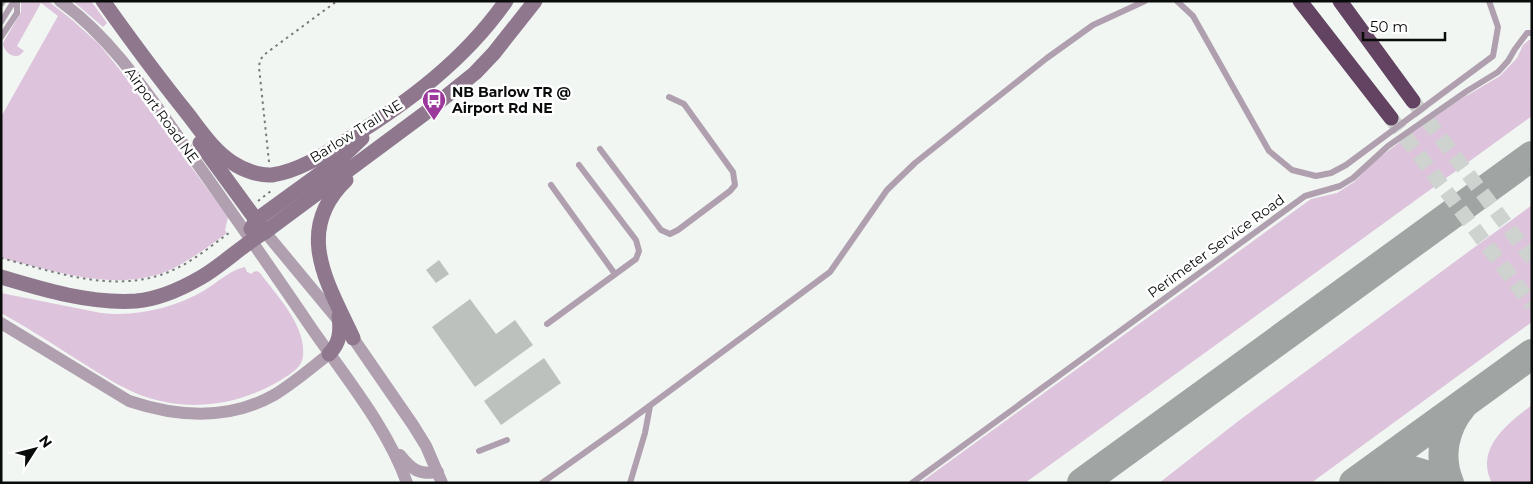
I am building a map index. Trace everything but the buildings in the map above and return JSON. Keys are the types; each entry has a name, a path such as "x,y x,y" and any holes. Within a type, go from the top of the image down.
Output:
{"highway":[{"path":"1300,1 1391,118"},
{"path":"1340,1 1413,101"},
{"path":"1349,1 1386,64"}],"main road":[{"name":"Airport Road NE","path":"103,1 153,71"},
{"name":"Barlow Trail NE","path":"153,71 219,152 234,164 262,174 279,173 300,166 330,150 385,116 456,59 484,30 506,1"},
{"name":"Barlow Trail NE","path":"261,226 385,143 475,73 534,1"},
{"path":"153,71 191,132 261,226"},
{"path":"1,282 31,286 98,300 117,301 146,299 174,291 190,284 252,240 261,226 340,159 385,116"},
{"path":"329,354 337,344 340,335 340,325 338,312 320,262 318,250 318,239 323,216 338,188 385,143"},
{"path":"1,277 31,286"},
{"path":"330,291 353,338"}],"street":[{"name":"Airport Road NE","path":"60,1 84,20 121,58 252,240 376,422 407,483"},
{"path":"261,226 340,325 353,338 414,425 440,477"},
{"path":"1,323 129,401 152,408 183,413 209,414 226,412 261,401 288,385 329,354"},
{"path":"376,422 412,468 440,477"}],"lane":[{"path":"1,22 16,1"},
{"path":"1,37 17,13 16,1"},
{"path":"542,483 650,406 830,272 887,190 915,163 1047,58 1093,25 1145,1"},
{"path":"1178,1 1193,16 1269,151 1292,170 1316,176 1331,173 1346,164 1493,56 1498,27 1488,1"},
{"name":"Perimeter Service Road","path":"912,483 1306,196 1340,186 1354,178 1388,146 1467,91 1498,72 1527,33 1532,34"},
{"path":"600,149 661,230 670,234 730,191 736,185 733,172 684,104 669,97"},
{"path":"547,324 636,259 639,251 636,240 580,164"},
{"path":"551,185 616,274"},
{"path":"630,483 645,433 650,406"},
{"path":"479,451 507,440"}],"path":[{"path":"269,167 259,67 260,60 265,54 338,1"},
{"path":"254,204 271,191 270,183"},
{"path":"1,258 87,279 108,282 132,281 172,271 229,233"}],"shaded area":[{"path":"21,1 48,1 99,44 228,217 225,230 227,233 172,269 130,280 87,278 1,258 1,117 58,16 41,3 17,46 24,51 17,56 9,54 3,43 21,12"},
{"path":"73,1 91,1 107,23 103,27"},
{"path":"1532,40 1532,116 1025,483 920,483 1311,199 1337,193 1354,182 1376,160 1412,133 1461,99 1500,76 1517,58 1523,45"},
{"path":"1532,205 1532,322 1311,483 1159,483 1241,419"},
{"path":"245,267 247,272 252,274 257,271 260,273 282,301 300,333 303,344 303,356 300,364 292,373 266,388 234,400 200,405 166,402 149,398 106,377 1,313 1,293 101,313 128,314 155,310 181,302 205,290 229,273"},
{"path":"1532,405 1532,483 1492,483 1487,459 1490,448 1504,429"}],"taxiway":[{"path":"1082,483 1532,156"},
{"path":"1354,483 1532,354"},
{"path":"1449,483 1444,463 1445,443 1451,424 1462,406"},
{"path":"1367,476 1376,472 1395,469 1414,471 1440,483"}],"tunnel":[{"path":"1413,101 1532,259"},
{"path":"1391,118 1532,305"}],"place":[{"name":"NB Barlow TR @ Airport Rd NE","path":"434,121"}]}
